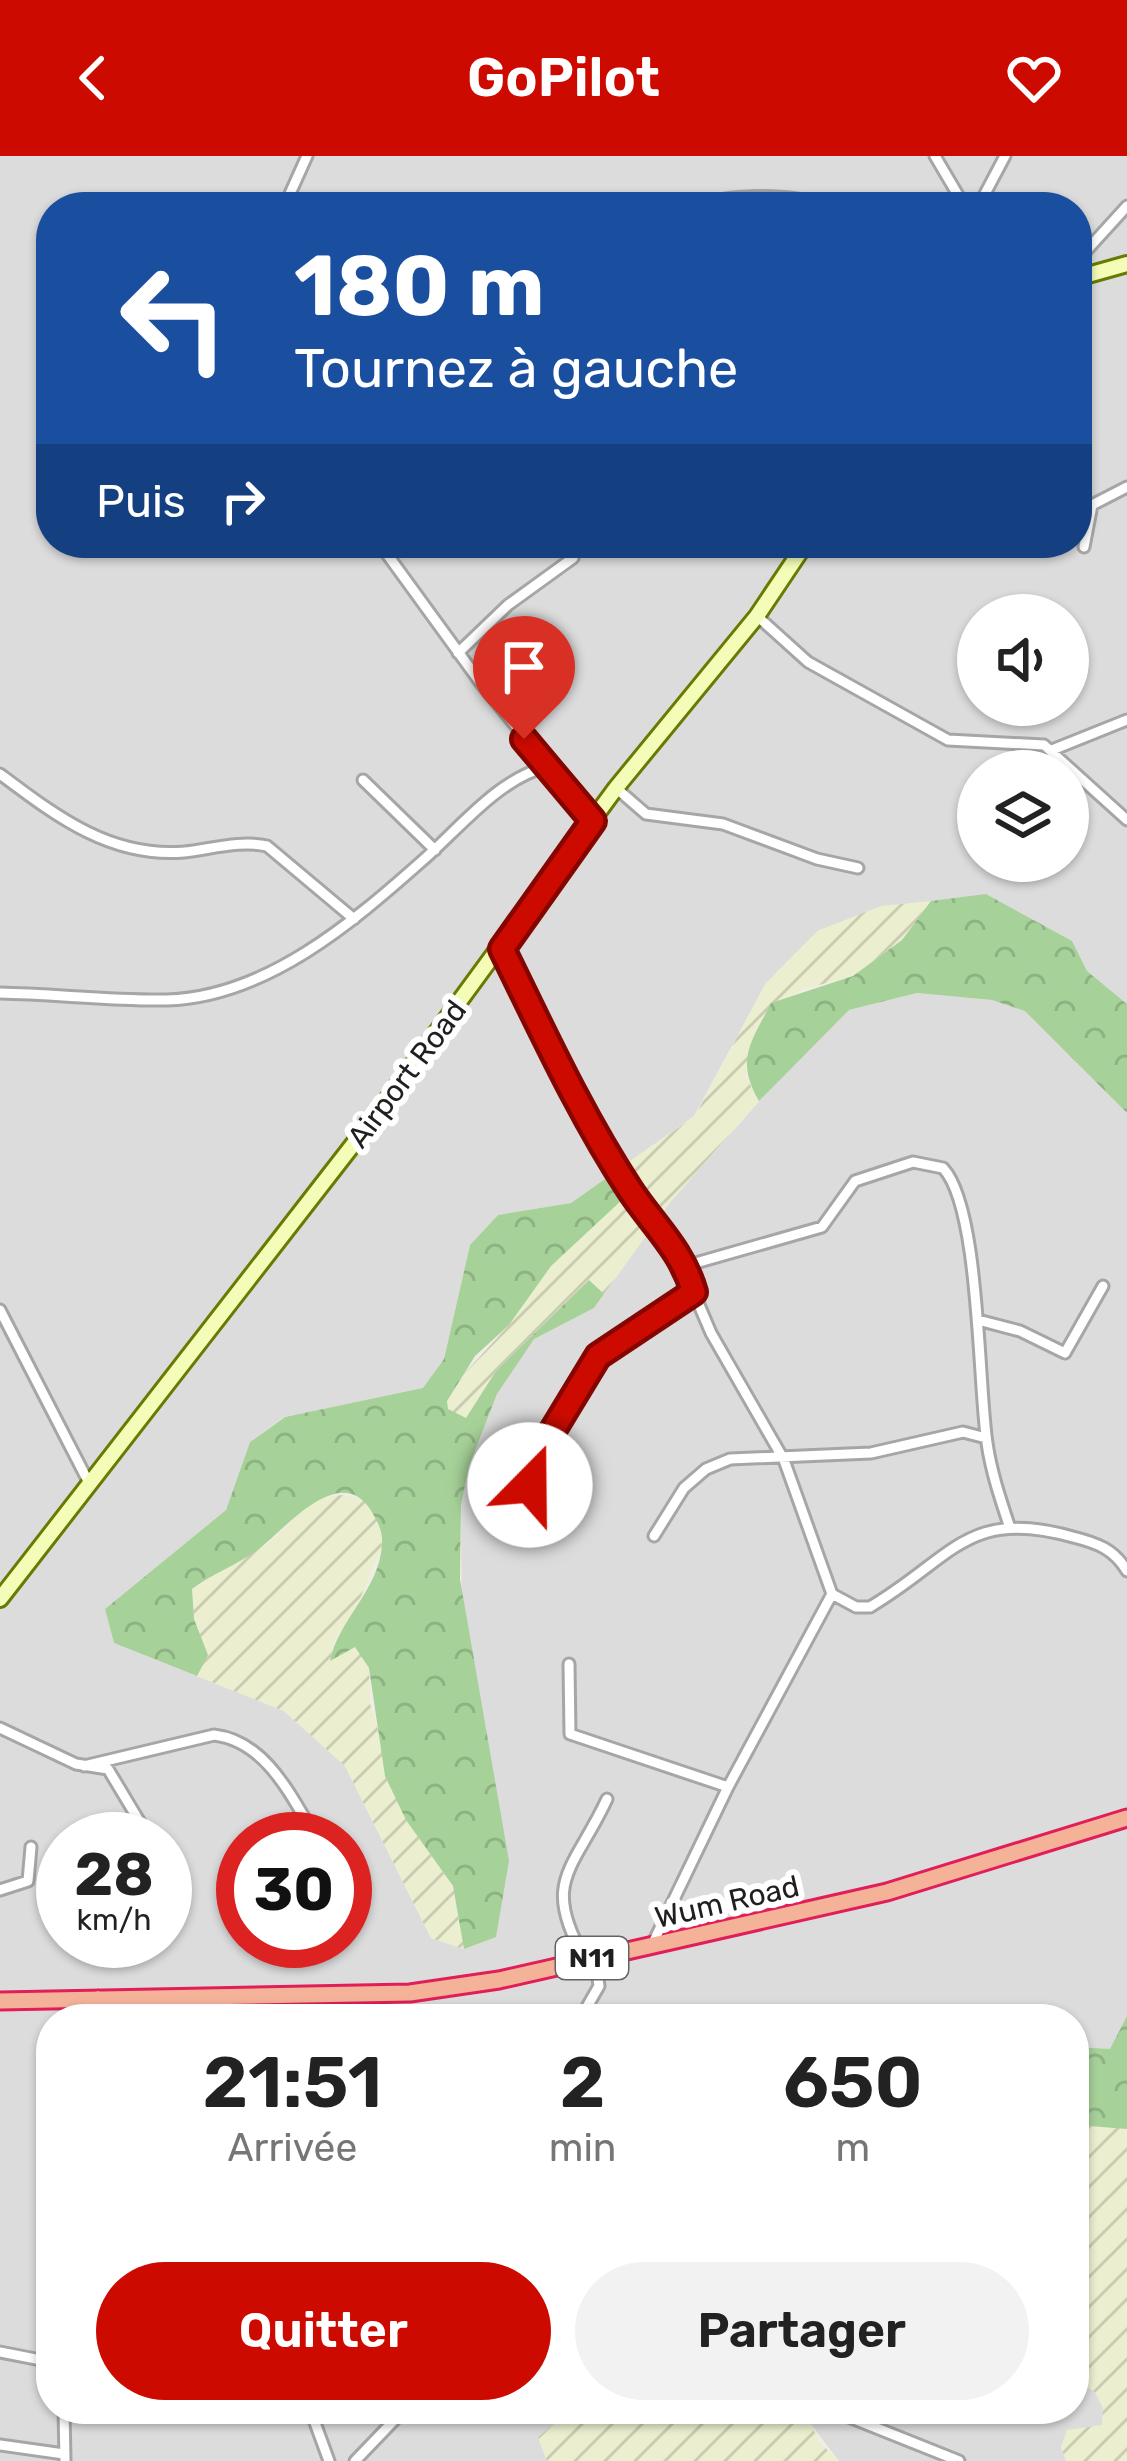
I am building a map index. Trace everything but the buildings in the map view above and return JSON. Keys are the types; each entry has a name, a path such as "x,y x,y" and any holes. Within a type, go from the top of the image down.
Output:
{"highway":[{"name":"Wum Road","path":"0,2001 410,1993 499,1980 931,1881 1127,1818"},
{"name":"Wum Road","path":"0,1991 43,1997"}],"main road":[{"path":"1092,274 1127,264"},
{"name":"Airport Road","path":"0,1600 502,949 616,788 757,616 794,558"}],"street":[{"path":"291,192 308,156"},
{"path":"935,156 956,192"},
{"path":"986,192 1005,156"},
{"path":"1092,244 1127,206"},
{"path":"1092,505 1127,487"},
{"path":"391,558 458,653 593,821"},
{"path":"458,653 508,605 573,558"},
{"path":"757,616 808,662 947,740 969,745 1033,741 1052,750 1127,720"},
{"path":"0,993 170,1000 210,993 299,958 354,919 510,783 546,767"},
{"path":"0,774 88,834 122,849 153,853 267,846 354,919"},
{"path":"363,780 435,850"},
{"path":"1089,785 1127,820"},
{"path":"616,788 646,814 723,824 817,859 858,868"},
{"path":"502,949 631,1192 685,1266 711,1333 784,1460 832,1594 728,1786 651,1947"},
{"path":"685,1266 822,1227 855,1181 927,1162 948,1173 959,1200 978,1319 986,1438 1009,1525"},
{"path":"978,1319 1020,1331 1064,1353 1103,1286"},
{"path":"534,1505 531,1475 598,1356 694,1292"},
{"path":"0,1310 88,1481"},
{"path":"654,1536 684,1488 706,1469 744,1456 784,1460 871,1453 963,1432 986,1438"},
{"path":"832,1594 870,1607 978,1535 1009,1525 1093,1542 1113,1552 1127,1571"},
{"path":"569,1664 570,1734 728,1786"},
{"path":"0,1728 84,1766 113,1773 135,1812"},
{"path":"84,1766 214,1735 228,1736 253,1749 301,1812"},
{"path":"589,2004 599,1986 590,1958 563,1921 561,1894 607,1799"},
{"path":"0,1890 28,1881 31,1847"},
{"path":"98,1996 98,2004"},
{"path":"0,2352 36,2359"},
{"path":"0,2445 65,2457 64,2424"},
{"path":"315,2424 329,2461"},
{"path":"355,2461 391,2424"},
{"path":"867,2424 958,2461"}],"shaded area":[{"path":"0,156 1127,156 1127,1004 1087,971 1071,941 986,894 766,983 694,1116 571,1203 498,1215 470,1245 444,1359 423,1389 284,1417 250,1442 226,1510 105,1609 114,1643 284,1711 345,1766 368,1812 216,1812 216,1968 372,1968 372,1820 431,1938 464,1949 461,1505 469,1466 497,1394 534,1338 594,1308 671,1201 794,1062 849,1010 917,993 992,1000 1026,1011 1127,1113 1127,2016 1110,2050 1089,2048 1089,2004 36,2004 36,2424 554,2424 538,2437 547,2461 0,2461"},
{"path":"1089,2388 1103,2408 1102,2425 1061,2447 1066,2461 839,2461 811,2424 1089,2424"}],"green space":[{"path":"986,894 1072,941 1087,971 1127,1004 1127,1113 1025,1011 992,1000 917,993 849,1010 759,1101 748,1074 748,1051 771,1003 853,976 902,940 931,901"},
{"path":"931,901 902,940 853,976 800,990 745,1075 759,1101 671,1201 604,1294 588,1281 496,1371 466,1419 448,1409 449,1390 509,1325 551,1266 637,1185 629,1162 695,1116 766,983 817,931 881,906"},
{"path":"629,1162 638,1185 551,1266 509,1325 475,1356 447,1401 448,1409 466,1418 496,1371 589,1280 604,1294 594,1308 534,1339 497,1394 469,1466 461,1505 460,1579 509,1861 496,1937 464,1949 453,1886 406,1820 385,1776 369,1668 355,1647 330,1661 380,1560 379,1526 357,1496 342,1493 311,1505 256,1551 192,1589 194,1619 208,1655 197,1676 114,1643 105,1609 226,1510 250,1442 285,1417 423,1388 444,1359 470,1245 498,1215 571,1203"},
{"path":"343,1495 365,1501 379,1522 382,1546 352,1618 334,1639 331,1660 355,1646 369,1668 370,1704 406,1820 453,1886 464,1949 431,1938 345,1766 284,1711 197,1676 207,1655 194,1619 192,1589 272,1540 317,1498"},
{"path":"1127,2016 1127,2129 1089,2126 1089,2048 1110,2049"},
{"path":"1089,2124 1127,2129 1127,2461 1066,2461 1061,2447 1067,2430 1102,2425 1103,2408 1089,2388"},
{"path":"554,2424 810,2424 820,2443 839,2461 547,2461 538,2437"}],"route":[{"path":"524,739 593,821 502,949 562,1071 631,1192 673,1244 694,1292 598,1356 547,1440 530,1485"}]}
